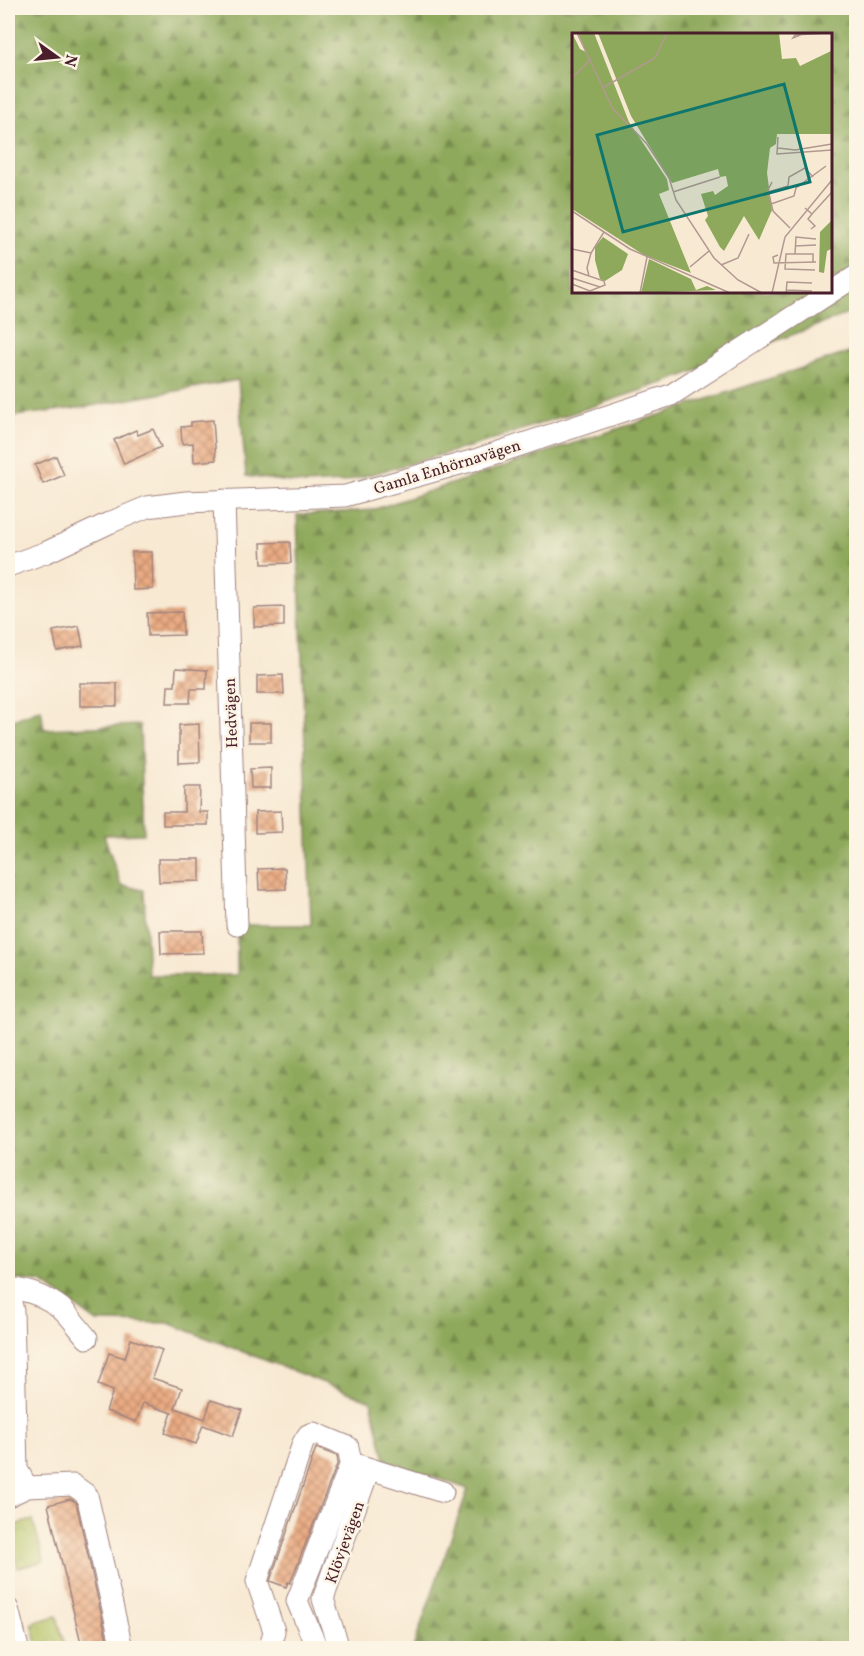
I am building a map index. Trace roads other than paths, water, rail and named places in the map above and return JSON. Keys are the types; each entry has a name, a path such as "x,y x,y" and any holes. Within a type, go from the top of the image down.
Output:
{"street":[{"name":"Gamla Enhörnavägen","path":"8,566 47,552 109,522 147,507 186,502 345,496 478,459 671,395 856,276"},
{"name":"Hedvägen","path":"224,500 237,926"},
{"path":"27,1486 17,1469 13,1311 8,1289 24,1290 62,1309 87,1338"},
{"path":"270,1648 274,1631 257,1581 303,1443 308,1435 314,1433 348,1448 360,1466 443,1492"},
{"path":"317,1648 297,1602 360,1466"},
{"name":"Klövjevägen","path":"337,1648 323,1599 360,1466"},
{"path":"8,1496 27,1486 73,1485 87,1495 122,1648"},
{"path":"259,1589 327,1612"},
{"path":"8,1608 18,1648"}]}
